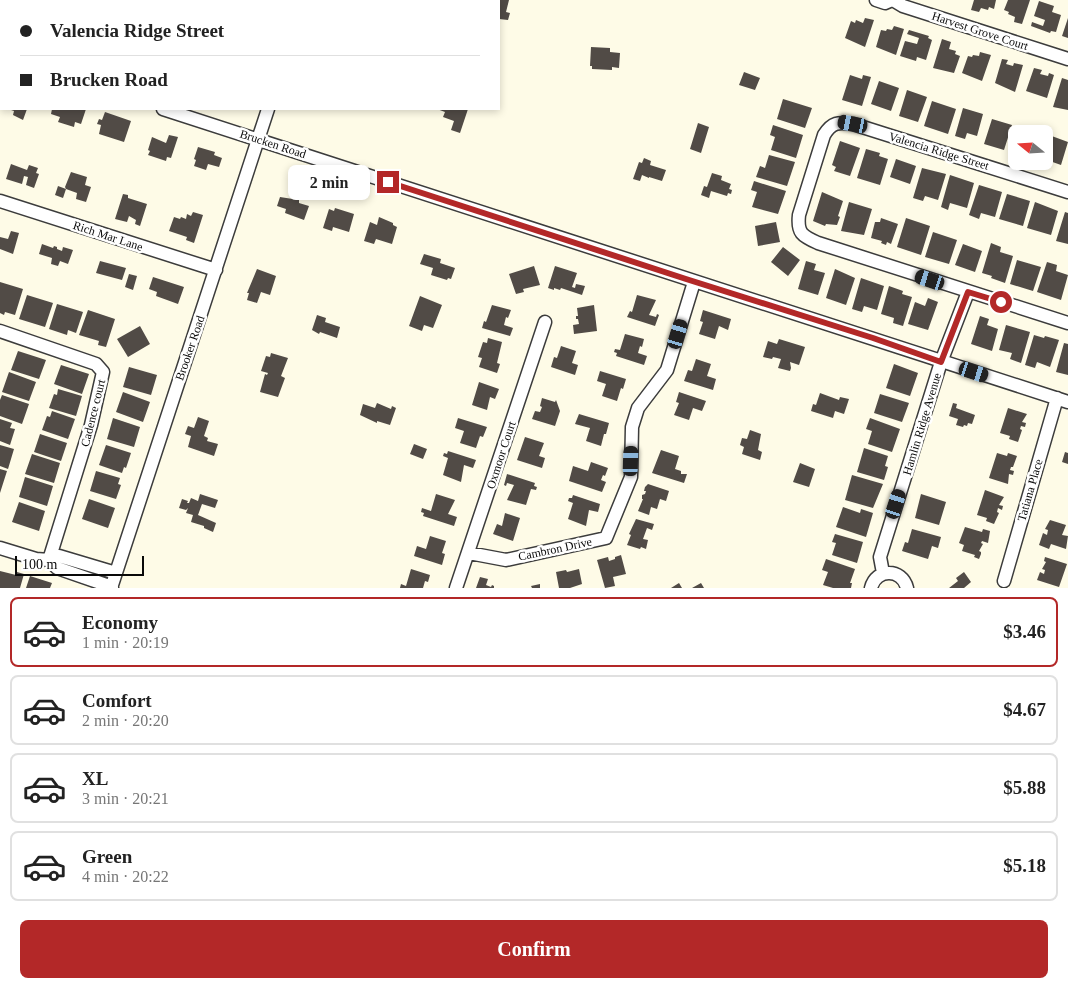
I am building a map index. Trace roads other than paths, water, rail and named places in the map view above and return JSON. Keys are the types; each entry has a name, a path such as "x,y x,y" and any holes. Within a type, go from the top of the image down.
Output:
{"street":[{"name":"Harvest Grove Court","path":"876,0 885,3 893,0 903,6 1068,59"},
{"name":"Brucken Road","path":"166,110 1062,400"},
{"name":"Brooker Road","path":"111,587 268,110"},
{"name":"Valencia Ridge Street","path":"1068,192 842,122 828,128 824,136 799,215 798,226 801,234 818,243 1068,323"},
{"name":"Rich Mar Lane","path":"0,201 216,270"},
{"name":"Cambron Drive","path":"469,553 506,560 606,538 631,477 632,427 638,408 667,370 694,282"},
{"path":"941,362 968,292"},
{"name":"Oxmoor Court","path":"456,588 545,322"},
{"name":"Cadence court","path":"0,331 96,364 103,372 92,425 49,560"},
{"name":"Hamlin Ridge Avenue","path":"884,573 880,557 941,362"},
{"name":"Tatiana Place","path":"1004,582 1062,400"},
{"path":"0,548 36,559 49,560 56,568 116,573"},
{"path":"79,569 111,587"},
{"path":"871,588 874,580 884,573 895,573 900,576 907,588"}]}
